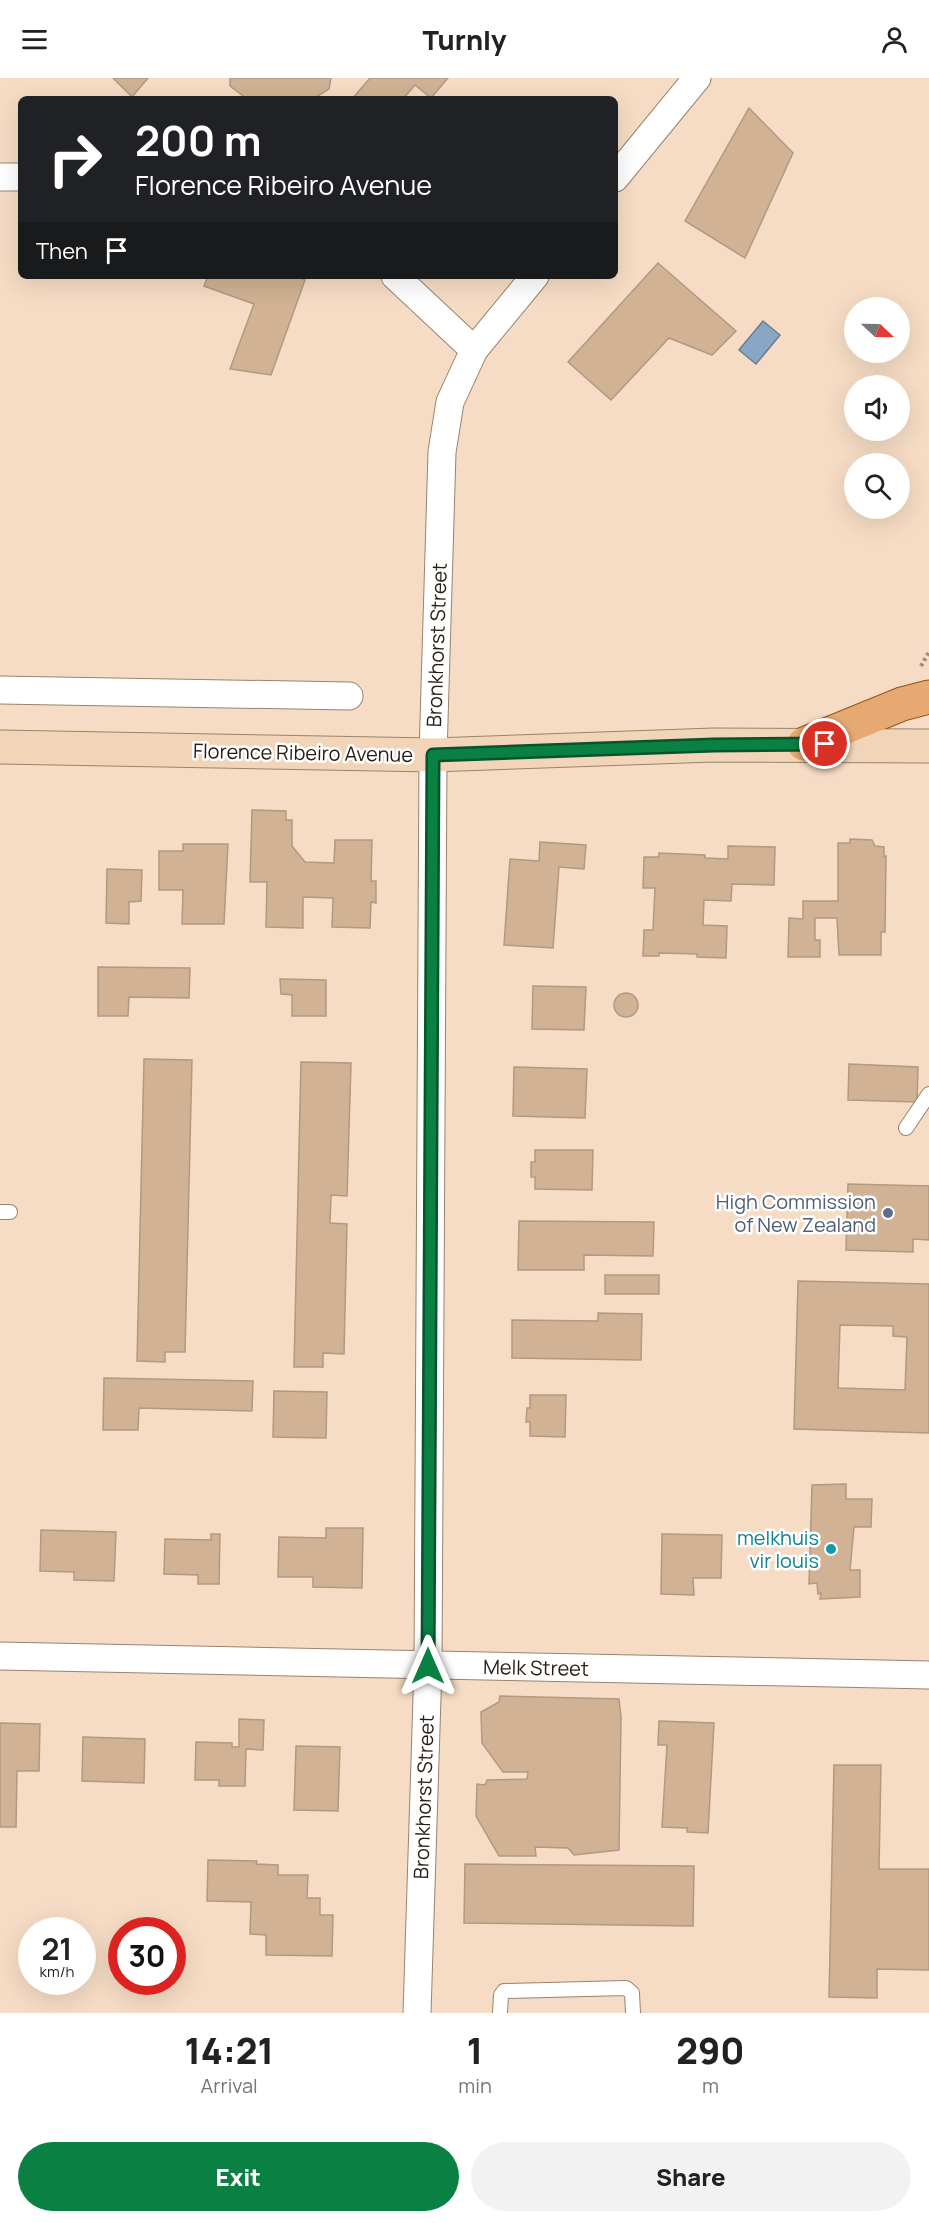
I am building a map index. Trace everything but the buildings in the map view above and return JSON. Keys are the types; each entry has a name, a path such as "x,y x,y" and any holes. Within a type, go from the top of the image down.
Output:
{"main road":[{"path":"804,744 902,704 929,697"},
{"name":"Florence Ribeiro Avenue","path":"0,747 433,755 714,745 929,746"}],"street":[{"path":"618,174 697,78"},
{"path":"0,177 18,177"},
{"path":"398,279 474,350"},
{"name":"Bronkhorst Street","path":"417,2013 428,1666 433,755 442,452 450,402 474,350 533,279"},
{"path":"0,690 349,696"},
{"name":"Melk Street","path":"0,1656 929,1675"}],"lane":[{"path":"906,1128 929,1094"},
{"path":"500,2013 501,1995 504,1991 626,1988 632,1993 633,2013"}],"water":[{"path":"763,321 780,335 756,364 739,350"}],"place":[{"name":"High Commission of New Zealand","path":"888,1213"},
{"name":"melkhuis vir louis","path":"831,1549"}],"route":[{"path":"428,1666 433,755 714,745 825,744"}]}
